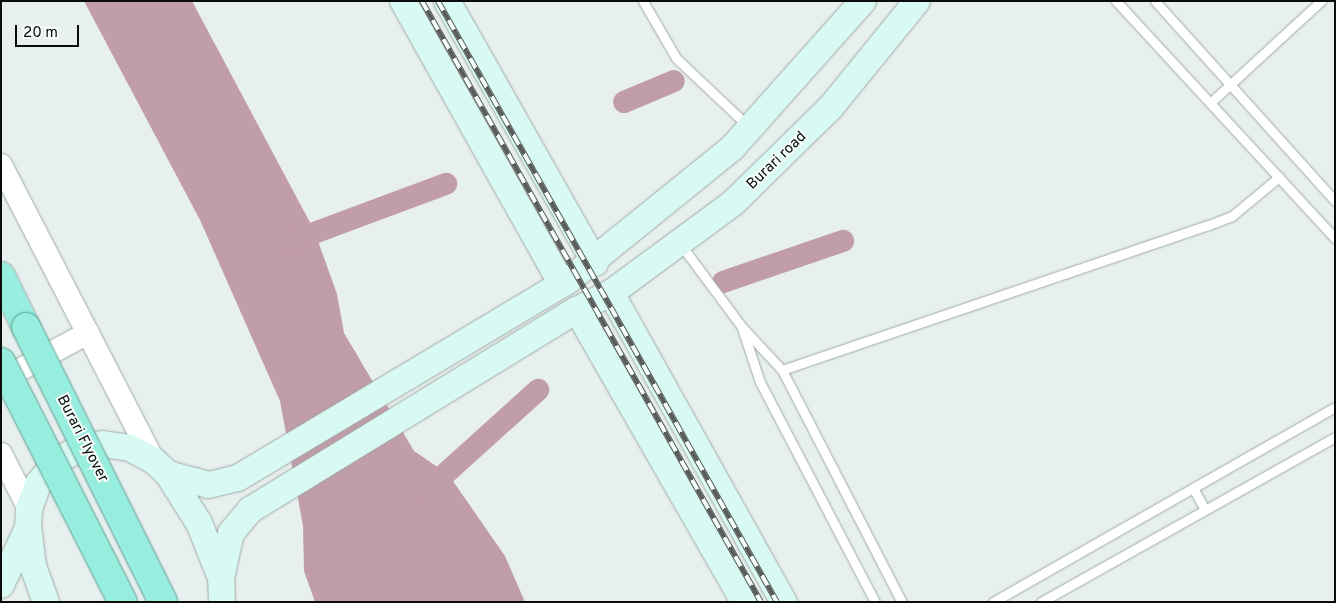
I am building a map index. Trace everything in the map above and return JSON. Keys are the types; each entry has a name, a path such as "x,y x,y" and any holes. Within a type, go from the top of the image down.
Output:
{"highway":[{"name":"Burari Flyover","path":"1,276 163,602"},
{"path":"1,362 123,602"}],"main road":[{"path":"403,1 562,284"},
{"path":"447,1 595,262"},
{"path":"1,585 28,518 38,484 55,463 77,449 104,444 121,446 160,467 209,485 238,478 562,284 595,262 733,146 863,1"},
{"name":"Burari road","path":"221,590 231,534 250,510 577,310 611,293 733,203 788,152 868,64 917,1"},
{"path":"611,293 784,602"},
{"path":"577,310 744,602"},
{"path":"160,467 199,523 221,590"},
{"path":"28,518 33,566 46,602"}],"street":[{"path":"1,165 88,334 160,467"},
{"path":"1,380 88,334"},
{"path":"1,454 28,518"}],"lane":[{"path":"643,1 676,58 750,127"},
{"path":"1116,1 1335,238"},
{"path":"1155,1 1335,202"},
{"path":"1210,103 1321,1"},
{"path":"782,370 1232,216 1279,177"},
{"path":"679,243 742,327 782,370 902,602"},
{"path":"742,327 760,382 875,602"},
{"path":"993,602 1335,407"},
{"path":"1041,602 1335,437"},
{"path":"1193,488 1206,510"}],"shaded area":[{"path":"84,1 192,1 314,230 337,294 344,333 414,451 448,474 505,556 525,602 315,602 304,571 303,526 280,401 200,220"}],"waterway":[{"path":"624,102 674,81"},
{"path":"287,243 446,184"},
{"path":"723,282 843,241"},
{"path":"424,493 538,390"}],"railway":[{"path":"422,1 761,602"},
{"path":"438,1 777,602"}]}
